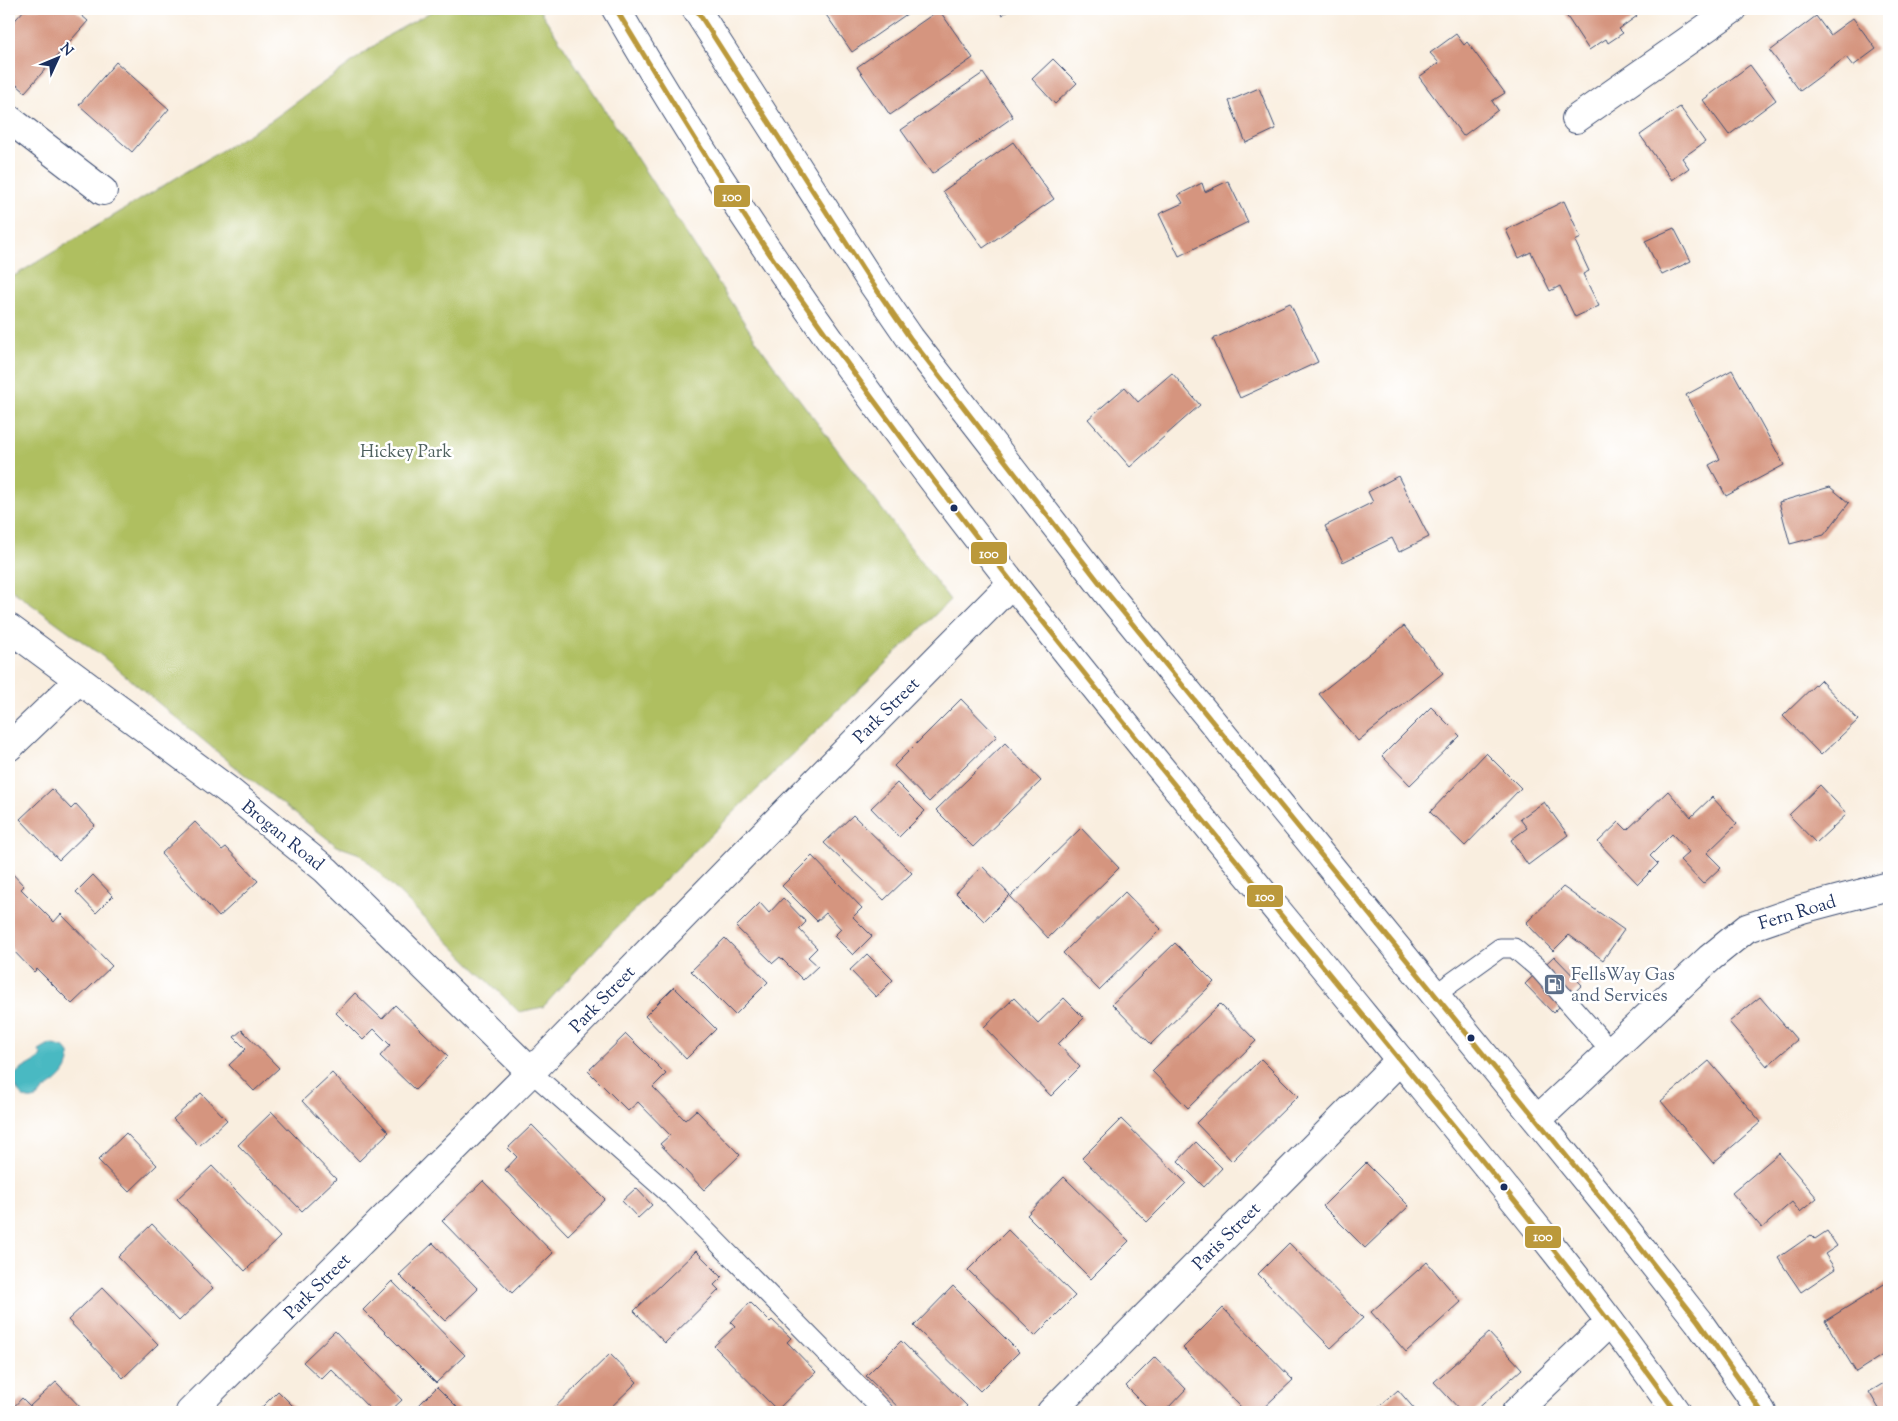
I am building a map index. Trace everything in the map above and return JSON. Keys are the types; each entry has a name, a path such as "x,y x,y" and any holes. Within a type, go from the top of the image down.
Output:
{"main road":[{"path":"616,9 704,155 771,257 907,448 1012,583 1400,1060 1610,1322 1676,1412"},
{"path":"696,9 864,272 910,338 1109,595 1538,1119 1698,1321 1762,1412"},
{"path":"1576,119 1733,9"},
{"path":"9,119 103,191"},
{"name":"Park Street","path":"190,1412 532,1072 1012,583"},
{"name":"Brogan Road","path":"9,628 78,681 228,790 326,870 532,1072"},
{"path":"9,747 78,681"},
{"name":"Fern Road","path":"1538,1119 1612,1052 1710,958 1746,928 1802,909 1889,886"},
{"name":"Paris Street","path":"1051,1412 1400,1060"},
{"path":"1516,1412 1610,1322"}],"lane":[{"path":"1436,994 1500,948 1514,948 1540,970 1612,1052"},
{"path":"532,1072 676,1200 884,1412"}],"green space":[{"name":"Hickey Park","path":"436,9 539,9 761,348 950,600 605,939 543,1007 519,1012 360,854 337,846 245,775 102,656 9,588 9,279 272,120 389,35"}],"water":[{"path":"51,1044 65,1048 69,1053 66,1071 37,1097 27,1099 17,1090 13,1077 42,1056 39,1051"}],"building":[{"path":"25,9 74,9 88,21 25,92 9,78 9,27"},
{"path":"822,9 914,9 852,52"},
{"path":"998,9 1011,9 1002,15"},
{"path":"1562,9 1631,9 1637,16 1619,29 1623,33 1608,43 1606,39 1589,50"},
{"path":"939,10 973,58 890,115 857,67"},
{"path":"1816,16 1830,35 1853,18 1876,49 1853,66 1846,57 1800,91 1770,51"},
{"path":"1456,34 1464,45 1467,42 1505,93 1492,101 1498,110 1463,136 1419,77 1439,63 1430,53"},
{"path":"1053,59 1077,83 1055,104 1032,79"},
{"path":"116,62 169,109 132,152 79,105"},
{"path":"1750,65 1776,100 1729,135 1703,100"},
{"path":"983,73 1013,117 932,174 901,130"},
{"path":"1259,88 1276,129 1246,143 1229,101"},
{"path":"1680,107 1705,142 1682,158 1689,168 1672,180 1640,135"},
{"path":"1013,142 1054,199 983,248 943,191"},
{"path":"1228,181 1248,222 1179,256 1159,214 1183,203 1178,195 1202,183 1205,192"},
{"path":"1564,201 1581,238 1575,241 1589,271 1583,274 1599,306 1575,317 1560,286 1550,291 1531,252 1519,258 1506,230"},
{"path":"1674,228 1691,261 1662,275 1645,241"},
{"path":"1290,303 1318,362 1240,398 1213,339"},
{"path":"1732,370 1784,465 1726,496 1709,465 1720,459 1686,395"},
{"path":"1172,373 1200,405 1130,467 1088,419 1125,387 1138,402"},
{"path":"1398,476 1429,537 1399,552 1392,538 1343,562 1325,526 1373,502 1368,492"},
{"path":"1830,487 1849,503 1824,535 1790,544 1779,502"},
{"path":"1404,626 1443,673 1358,741 1319,694"},
{"path":"1820,680 1858,720 1821,755 1783,716"},
{"path":"961,699 997,736 929,802 894,766"},
{"path":"1431,707 1460,736 1410,785 1382,756"},
{"path":"1005,743 1041,781 973,847 936,810"},
{"path":"1486,753 1521,788 1465,846 1430,812"},
{"path":"897,783 925,811 899,837 871,808"},
{"path":"1820,785 1847,814 1816,843 1789,815"},
{"path":"52,789 71,809 76,804 95,825 59,860 20,819"},
{"path":"1668,791 1691,817 1712,797 1737,824 1707,853 1721,867 1703,884 1680,860 1689,852 1672,834 1650,856 1658,864 1638,884 1598,842 1619,822 1627,830"},
{"path":"1544,802 1568,835 1528,865 1511,840 1527,828 1520,819"},
{"path":"853,815 912,873 884,900 824,843"},
{"path":"195,822 222,850 226,847 258,881 219,917 161,854"},
{"path":"1081,828 1119,868 1048,938 1010,897"},
{"path":"812,856 862,908 853,917 872,936 853,955 834,936 841,929 826,913 817,921 782,886"},
{"path":"982,866 1010,895 984,921 956,893"},
{"path":"9,870 24,886 21,889 54,922 61,914 112,966 72,1004 37,969 34,972 9,946"},
{"path":"93,875 113,896 96,913 76,892"},
{"path":"1563,887 1624,930 1603,960 1569,935 1553,951 1526,923"},
{"path":"1125,892 1161,929 1099,990 1063,953"},
{"path":"783,898 806,922 799,929 817,948 808,957 818,966 803,980 780,957 773,963 736,927 760,903 769,913"},
{"path":"725,938 768,982 735,1015 691,971"},
{"path":"1175,943 1214,982 1151,1044 1112,1004"},
{"path":"867,954 893,980 876,997 850,970"},
{"path":"1554,956 1582,985 1553,1013 1525,984"},
{"path":"674,987 716,1029 686,1059 645,1016"},
{"path":"355,993 382,1019 395,1005 448,1056 415,1090 380,1056 390,1045 374,1029 363,1040 336,1013"},
{"path":"1760,997 1797,1040 1767,1066 1729,1022"},
{"path":"1014,998 1038,1023 1064,998 1084,1018 1058,1044 1080,1067 1051,1096 984,1027"},
{"path":"1220,1004 1256,1041 1188,1108 1152,1071"},
{"path":"242,1030 279,1068 254,1091 229,1065 246,1049 234,1037"},
{"path":"626,1034 666,1074 653,1087 685,1120 696,1110 740,1155 704,1190 660,1144 670,1135 638,1102 628,1111 588,1071"},
{"path":"1261,1059 1298,1096 1232,1161 1196,1123"},
{"path":"1709,1061 1761,1122 1713,1163 1661,1101"},
{"path":"332,1073 389,1132 359,1161 302,1101"},
{"path":"201,1093 227,1120 199,1146 173,1119"},
{"path":"272,1112 336,1179 302,1211 238,1145"},
{"path":"1121,1119 1186,1183 1147,1222 1082,1158"},
{"path":"532,1125 605,1199 568,1235 505,1170 517,1157 508,1148"},
{"path":"126,1133 157,1165 129,1192 98,1160"},
{"path":"1196,1142 1222,1168 1204,1187 1178,1161"},
{"path":"1779,1153 1817,1198 1800,1212 1792,1202 1762,1228 1732,1193"},
{"path":"1366,1163 1409,1206 1365,1248 1323,1206"},
{"path":"212,1166 280,1237 245,1271 177,1199"},
{"path":"1064,1177 1129,1241 1091,1279 1027,1215"},
{"path":"483,1181 553,1253 512,1293 442,1221"},
{"path":"636,1188 652,1205 638,1218 622,1201"},
{"path":"152,1224 213,1288 179,1321 118,1257"},
{"path":"1008,1230 1075,1296 1035,1336 968,1270"},
{"path":"1827,1231 1837,1246 1825,1254 1835,1269 1801,1292 1778,1258 1811,1235 1815,1239"},
{"path":"433,1243 478,1289 445,1321 399,1275"},
{"path":"1289,1243 1363,1318 1331,1348 1258,1274"},
{"path":"696,1251 722,1277 714,1285 719,1290 665,1343 634,1311"},
{"path":"1427,1262 1461,1302 1406,1352 1371,1312"},
{"path":"392,1281 465,1355 436,1383 363,1310"},
{"path":"1889,1281 1889,1351 1856,1372 1825,1321"},
{"path":"953,1286 1019,1352 980,1391 914,1326"},
{"path":"103,1287 158,1344 123,1378 68,1320"},
{"path":"750,1302 770,1322 772,1320 791,1338 787,1342 816,1372 777,1410 714,1346 735,1326 731,1322"},
{"path":"1223,1308 1293,1380 1259,1412 1246,1412 1183,1348"},
{"path":"335,1331 402,1400 389,1412 373,1412 331,1369 321,1379 303,1362"},
{"path":"1489,1333 1522,1369 1474,1412 1462,1412 1434,1382"},
{"path":"901,1341 967,1406 961,1412 903,1412 866,1376"},
{"path":"610,1354 637,1382 606,1412 550,1412"},
{"path":"1155,1357 1186,1389 1167,1409 1170,1412 1152,1412 1126,1386"},
{"path":"1889,1380 1889,1412 1881,1412 1869,1392"},
{"path":"56,1382 85,1412 9,1412 22,1398 30,1406"},
{"path":"437,1387 462,1412 424,1412 418,1406"},
{"path":"1398,1390 1417,1412 1373,1412"},
{"path":"278,1391 299,1412 257,1412"}],"transit line":[{"name":"100","path":"616,9 699,145 786,278 924,468 1109,705 1542,1236 1676,1412"},
{"name":"100","path":"696,9 870,280 910,338 1109,595 1617,1218 1698,1321 1762,1412"}],"place":[{"name":"FellsWay Gas and Services","path":"1555,984"}]}
